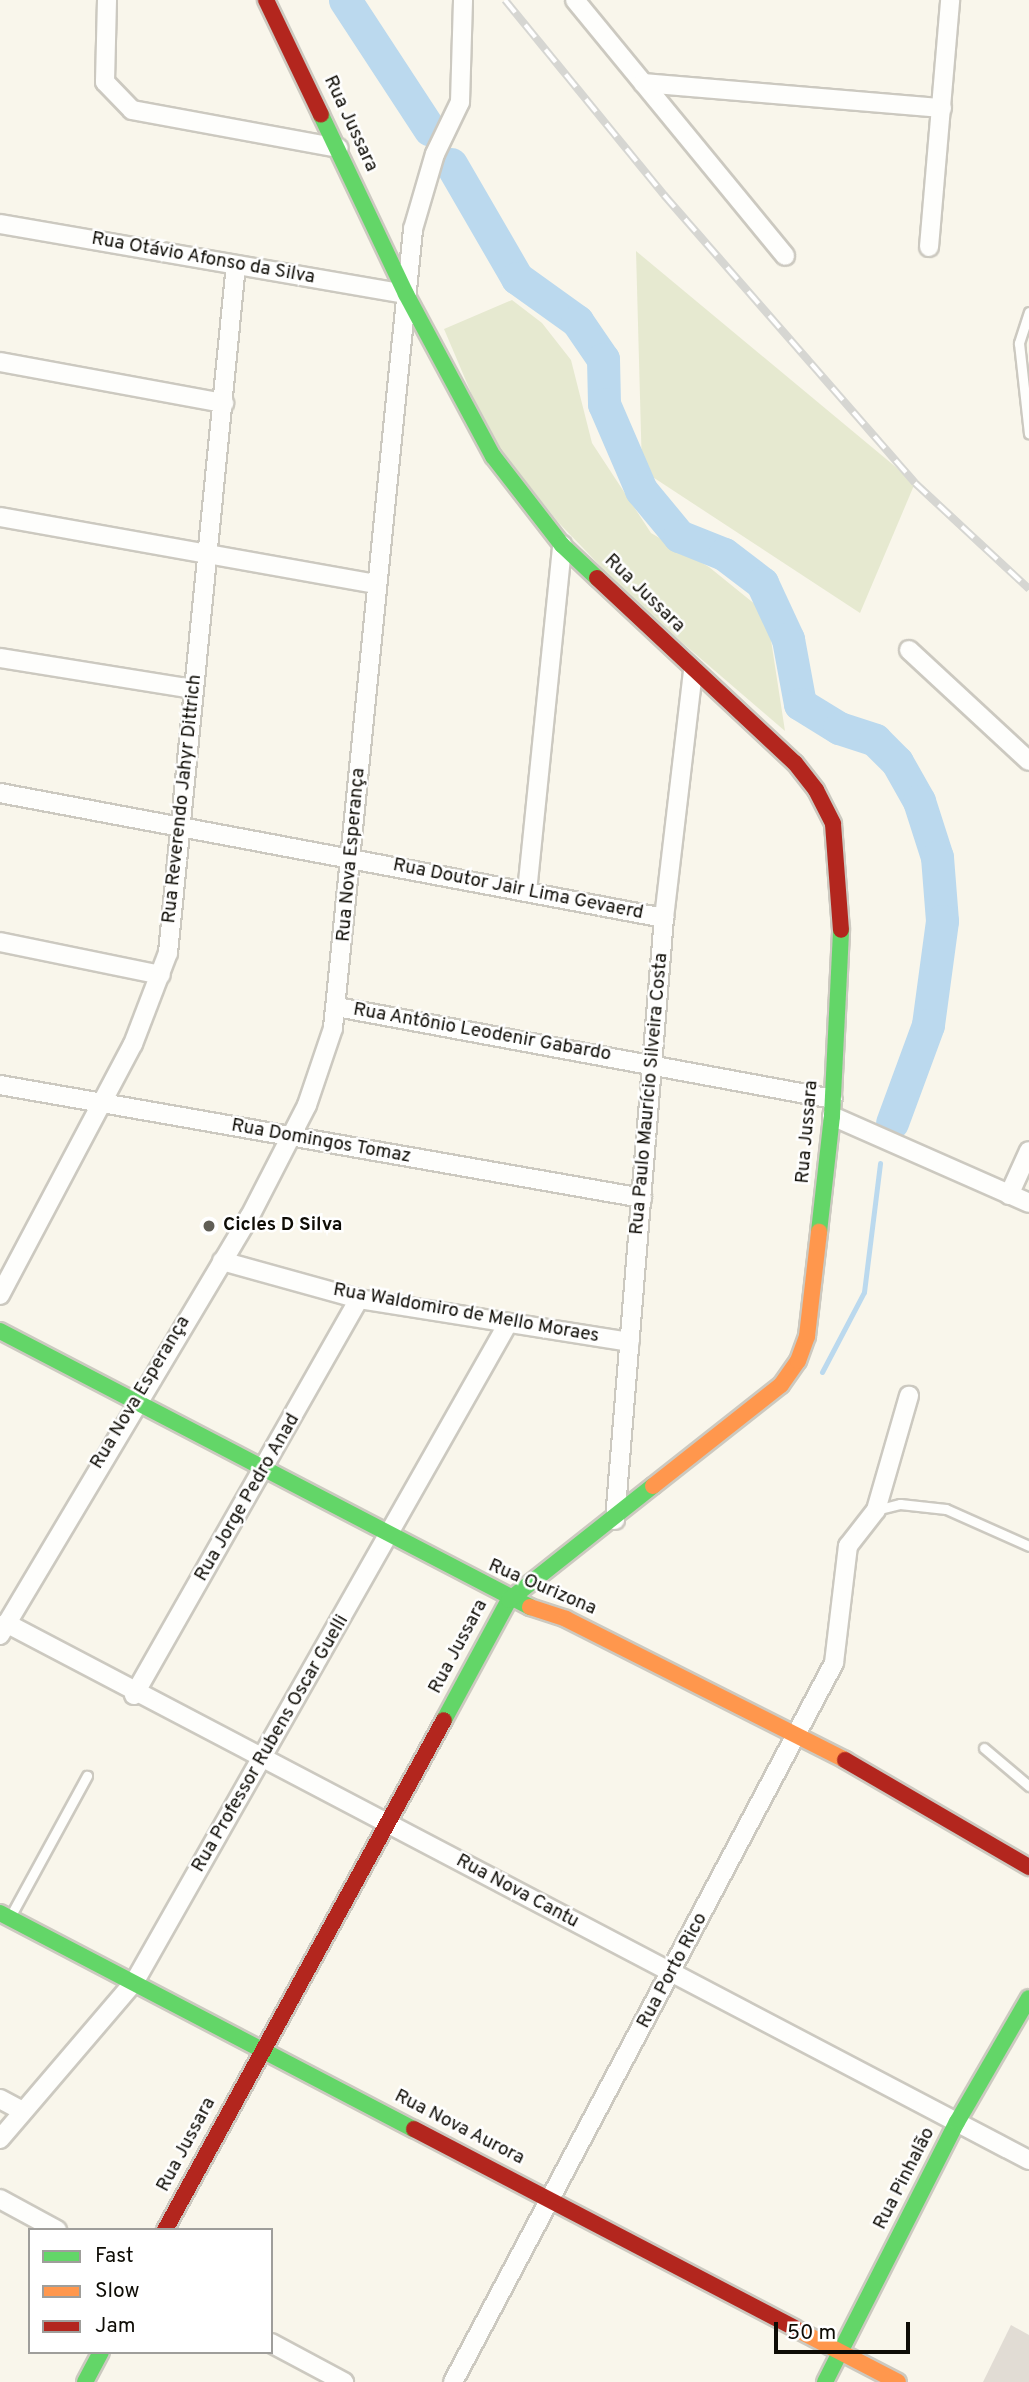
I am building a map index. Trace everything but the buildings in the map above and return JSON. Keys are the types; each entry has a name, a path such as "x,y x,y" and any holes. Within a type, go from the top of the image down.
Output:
{"street":[{"path":"107,0 105,82 132,110 339,148"},
{"name":"Rua Jussara","path":"166,2228 509,1600 615,1520 780,1385 798,1361 807,1336 832,1108 843,899 833,824 795,763 562,544 493,456 406,294 339,148 266,0"},
{"name":"Rua Nova Esperança","path":"3,1629 134,1402 222,1261 291,1137 307,1105 337,1007 406,294 423,193 460,102 463,0"},
{"path":"575,0 785,257"},
{"path":"929,247 950,0"},
{"path":"643,83 942,108"},
{"name":"Rua Otávio Afonso da Silva","path":"0,224 406,294"},
{"name":"Rua Reverendo Jahyr Dittrich","path":"0,1295 101,1103 161,975 181,827 193,689 210,554 236,265"},
{"path":"0,362 223,403"},
{"path":"0,517 376,584"},
{"path":"527,892 562,544"},
{"path":"909,650 1029,761"},
{"path":"0,658 193,689"},
{"name":"Rua Paulo Maurício Silveira Costa","path":"615,1520 664,918 693,670"},
{"name":"Rua Doutor Jair Lima Gevaerd","path":"0,793 664,918"},
{"path":"0,942 161,975"},
{"name":"Rua Antônio Leodenir Gabardo","path":"337,1007 653,1063 832,1108 1029,1203"},
{"name":"Rua Domingos Tomaz","path":"0,1085 642,1198"},
{"path":"1009,1195 1029,1151"},
{"name":"Rua Waldomiro de Mello Moraes","path":"222,1261 359,1299 508,1325 630,1342"},
{"name":"Rua Jorge Pedro Anad","path":"134,1695 359,1299"},
{"name":"Rua Professor Rubens Oscar Guelli","path":"0,2139 135,1981 263,1762 508,1325"},
{"name":"Rua Ourizona","path":"0,1331 509,1600 566,1619 801,1734 1029,1867"},
{"path":"876,1510 909,1396"},
{"name":"Rua Porto Rico","path":"453,2382 549,2198 801,1734 834,1663 848,1546 876,1510"},
{"name":"Rua Nova Cantu","path":"3,1629 388,1824 1029,2160"},
{"name":"Rua Nova Aurora","path":"4,1916 135,1981 262,2050 842,2349 898,2382"},
{"name":"Rua Pinhalão","path":"825,2382 957,2122 1029,1998"},
{"path":"0,2099 23,2111"},
{"path":"0,2199 53,2228"},
{"path":"273,2344 344,2382"},
{"path":"85,2382 100,2354"}],"lane":[{"path":"1029,312 1018,343 1029,433"},
{"path":"876,1510 900,1504 946,1509 1029,1546"},
{"path":"985,1748 1029,1786"},
{"path":"4,1916 87,1776"}],"green space":[{"path":"636,251 915,483 860,613 642,470"},
{"path":"512,300 542,323 571,360 592,443 651,533 709,567 767,614 785,731 636,603 558,522 489,435 444,329"}],"waterway":[{"path":"345,0 430,130"},
{"path":"451,164 517,278 577,321 603,359 604,404 641,490 679,536 724,554 762,583 788,639 800,704 839,728 875,740 897,762 919,801 937,857 942,921 928,1025 892,1123"},
{"path":"822,1372 864,1292 880,1163"}],"railway":[{"path":"505,0 664,195 915,483 1029,589"}],"traffic: fast":[{"path":"321,115 406,294 493,456 562,545 597,578"},
{"path":"819,1232 832,1116 841,930"},
{"path":"0,1331 530,1607"},
{"path":"444,1720 509,1600 653,1486"},
{"path":"0,1913 414,2129"},
{"path":"825,2382 957,2122 1029,1998"},
{"path":"85,2382 100,2354"}],"traffic: slow":[{"path":"653,1486 781,1385 798,1361 807,1336 819,1232"},
{"path":"530,1607 566,1619 845,1760"},
{"path":"794,2328 898,2382"}],"traffic: jam":[{"path":"266,0 321,115"},
{"path":"597,578 795,763 816,790 833,824 841,930"},
{"path":"166,2228 444,1720"},
{"path":"845,1760 1029,1867"},
{"path":"414,2129 794,2328"}],"place":[{"name":"Cicles D Silva","path":"209,1226"}]}
